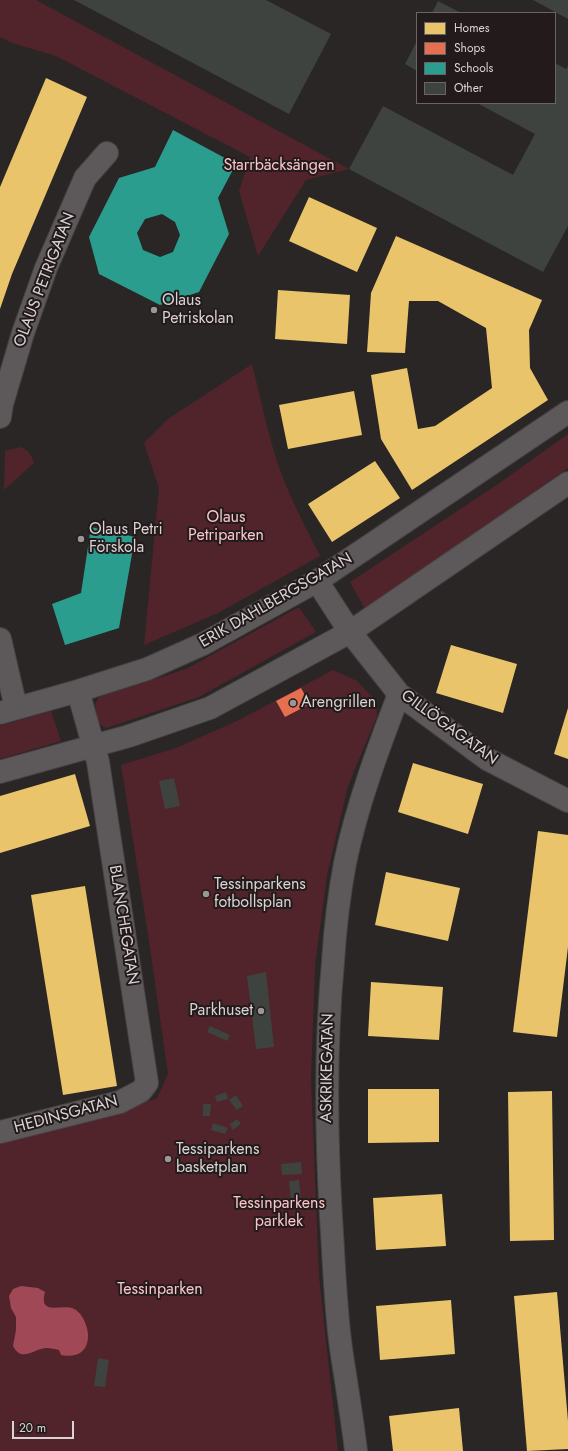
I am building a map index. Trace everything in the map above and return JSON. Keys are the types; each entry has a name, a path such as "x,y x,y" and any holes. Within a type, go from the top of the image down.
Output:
{"street":[{"name":"OLAUS PETRIGATAN","path":"0,417 2,404 23,333 46,268 85,178 107,153"},
{"name":"ERIK DAHLBERGSGATAN","path":"8,710 78,691 147,669 203,644 317,581 568,412"},
{"path":"0,772 129,736 210,708 350,632 568,483"},
{"name":"GILLÖGAGATAN","path":"317,581 350,632 399,694 487,759 568,801"},
{"path":"0,639 8,710"},
{"name":"BLANCHEGATAN","path":"78,691 98,762 147,1077 146,1086 131,1097"},
{"name":"ASKRIKEGATAN","path":"356,1451 341,1347 334,1261 327,1096 329,1008 335,928 345,863 360,804 376,754 399,694"},
{"name":"HEDINSGATAN","path":"0,1132 120,1102 131,1097"}],"green space":[{"name":"Starrbäcksängen","path":"0,0 36,0 349,169 306,180 258,256 239,191 250,157 56,56 12,43 0,37"},
{"name":"Olaus Petriparken","path":"252,364 268,431 280,470 294,503 320,556 218,613 144,645 159,488 144,443 168,419"},
{"path":"568,434 568,468 365,609 350,582 498,484"},
{"path":"21,447 29,453 34,463 4,490 5,451"},
{"path":"299,607 316,632 199,697 106,728 98,723 95,704 99,697 186,669"},
{"name":"Tessinparken","path":"333,670 357,681 376,701 377,716 348,786 327,875 315,966 311,1079 319,1276 338,1451 0,1451 0,1141 127,1109 157,1098 168,1074 149,941 121,765 176,748 237,721"},
{"path":"51,711 61,741 0,759 0,726"}],"shaded area":[{"path":"21,1286 38,1288 45,1292 44,1300 48,1307 75,1309 81,1315 85,1322 88,1338 84,1350 71,1356 61,1355 59,1350 50,1348 41,1349 28,1354 20,1354 16,1351 13,1346 16,1330 16,1317 11,1308 9,1296 13,1289"}],"building: Homes":[{"path":"46,78 87,97 12,274 0,309 0,187"},
{"path":"309,197 377,228 357,272 289,241"},
{"path":"396,236 542,300 529,330 530,368 548,400 412,490 381,439 371,375 407,368 418,429 435,426 492,388 486,328 438,301 409,301 405,353 367,352 371,293"},
{"path":"278,290 350,295 347,344 275,339"},
{"path":"354,391 362,435 288,449 279,405"},
{"path":"375,461 400,498 332,542 308,504"},
{"path":"451,645 517,664 503,713 436,693"},
{"path":"568,708 568,759 554,754"},
{"path":"413,763 483,784 468,834 398,812"},
{"path":"75,774 90,826 0,853 0,796"},
{"path":"538,831 568,835 568,947 557,1037 513,1032"},
{"path":"386,872 460,888 448,941 375,925"},
{"path":"85,886 117,1086 63,1095 31,895"},
{"path":"371,982 443,987 439,1040 368,1036"},
{"path":"368,1089 439,1089 439,1142 368,1143"},
{"path":"552,1091 554,1240 510,1241 508,1092"},
{"path":"442,1194 446,1246 376,1250 373,1198"},
{"path":"557,1292 568,1421 568,1449 527,1451 514,1296"},
{"path":"451,1300 455,1354 380,1360 376,1306"},
{"path":"459,1408 463,1451 393,1451 389,1416"}],"building: Shops":[{"name":"Arengrillen","path":"301,688 310,704 285,717 276,701"}],"building: Schools":[{"path":"173,130 236,164 218,198 229,234 199,292 160,305 99,274 89,237 119,178 155,167","holes":["162,214 175,222 180,235 173,252 160,257 143,250 137,233 145,219"]},
{"path":"91,527 135,537 119,628 65,645 52,604 81,593"}],"building: Other":[{"path":"74,0 266,0 331,34 289,114"},
{"path":"533,0 568,0 568,19"},
{"path":"438,1 459,12 432,12"},
{"path":"416,43 416,70 405,64"},
{"path":"556,64 566,69 568,66 568,226 543,272 349,169 383,106 513,175 535,134 479,104 556,104"},
{"path":"174,778 180,806 165,809 159,781"},
{"name":"Parkhuset","path":"266,972 274,1047 256,1049 247,976"},
{"path":"210,1026 230,1035 227,1041 207,1032"},
{"path":"226,1092 228,1099 217,1102 215,1096"},
{"path":"236,1095 243,1106 237,1110 229,1100"},
{"path":"203,1104 211,1104 210,1116 203,1116"},
{"path":"237,1119 241,1124 233,1130 230,1124"},
{"path":"213,1123 228,1128 225,1134 211,1130"},
{"path":"301,1162 302,1174 282,1175 281,1164"},
{"path":"299,1180 301,1200 291,1200 289,1181"},
{"path":"98,1358 109,1360 105,1387 94,1386"}],"place":[{"name":"Olaus Petriskolan","path":"154,310"},
{"name":"Olaus Petri Förskola","path":"81,539"},
{"name":"Arengrillen","path":"293,703"},
{"name":"Tessinparkens fotbollsplan","path":"206,894"},
{"name":"Parkhuset","path":"261,1011"},
{"name":"Tessiparkens basketplan","path":"168,1159"}],"park label":[{"name":"Tessinparkens parklek","path":"279,1213"}]}
